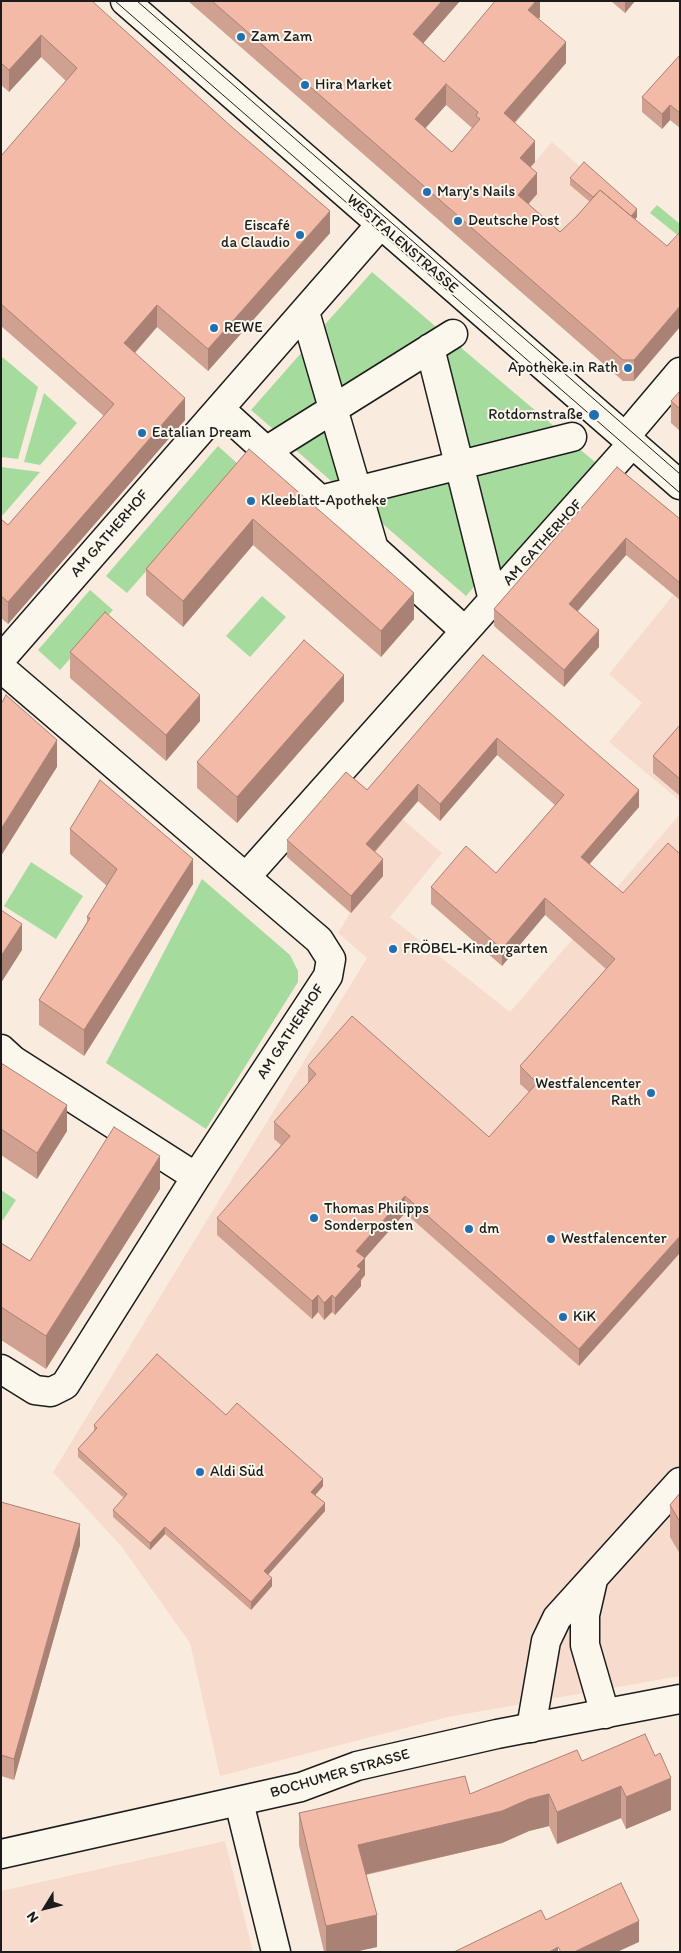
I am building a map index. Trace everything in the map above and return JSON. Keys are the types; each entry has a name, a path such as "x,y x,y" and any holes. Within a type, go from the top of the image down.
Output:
{"street":[{"name":"WESTFALENSTRASSE","path":"125,1 380,225 623,446 680,485"},
{"name":"AM GATHERHOF","path":"1,659 380,225"},
{"path":"305,312 374,549"},
{"path":"266,451 453,334"},
{"path":"430,348 493,600"},
{"path":"623,446 680,372"},
{"path":"220,409 465,631"},
{"path":"320,500 572,437"},
{"name":"AM GATHERHOF","path":"246,877 493,600 623,446"},
{"name":"AM GATHERHOF","path":"1,668 319,940 331,959 328,976 196,1177 65,1385 51,1392 35,1390 1,1369"},
{"path":"1,1049 13,1060 196,1177"},
{"path":"531,1728 546,1641 557,1618 680,1482"},
{"path":"593,1580 585,1615 585,1645 605,1714"},
{"name":"BOCHUMER STRASSE","path":"1,1854 301,1787 357,1766 531,1728 680,1699"},
{"path":"239,1802 276,1952"}],"shaded area":[{"path":"552,142 584,170 599,209 561,253 518,216 520,179"},
{"path":"680,589 680,801 609,742 642,703 609,674"},
{"path":"355,778 442,853 390,917 510,1012 680,814 680,1676 448,1717 220,1776 190,1643 121,1546 53,1472 367,958 338,933 350,913 287,857"},
{"path":"225,1841 253,1952 1,1952 1,1891"}],"green space":[{"path":"657,205 680,224 680,237 650,213"},
{"path":"372,272 442,332 338,398 319,331"},
{"path":"453,341 562,433 463,456 436,351"},
{"path":"309,344 328,405 279,434 251,410"},
{"path":"1,356 38,387 18,459 1,457"},
{"path":"44,393 77,423 40,465 24,462"},
{"path":"332,418 351,483 338,487 290,445"},
{"path":"571,442 600,466 495,590 466,470"},
{"path":"218,446 239,465 127,593 106,576"},
{"path":"1,467 40,472 3,515 1,514"},
{"path":"457,472 483,576 466,596 376,518 367,494"},
{"path":"90,590 113,610 60,670 38,650"},
{"path":"262,596 286,617 250,657 226,636"},
{"path":"31,862 83,896 56,939 4,906"},
{"path":"202,879 290,955 298,971 298,982 206,1129 106,1063"},
{"path":"1,1190 16,1200 3,1220 1,1219"}],"building":[{"path":"1,1 92,1 233,128 330,211 208,349 157,305 124,343 185,398 8,602 1,596 1,519 8,525 114,404 1,304 1,156 77,68 41,35 9,70 1,63"},
{"path":"212,1 442,1 413,34 444,62 495,1 536,1 528,10 566,42 504,113 535,141 520,158 537,173 518,195 560,232 600,190 667,246 680,232 680,306 634,360 623,360","holes":["446,84 478,112 476,116 480,119 452,152 415,119"]},
{"path":"680,55 680,113 670,105 662,114 642,97"},
{"path":"584,162 637,209 631,216 600,190 593,197 570,178"},
{"path":"680,391 680,409 671,401"},
{"path":"249,449 414,593 381,631 253,519 183,601 146,569"},
{"path":"617,467 680,519 680,583 626,538 569,604 599,630 564,670 494,609"},
{"path":"105,612 200,695 166,735 70,652"},
{"path":"304,640 344,675 237,797 197,762"},
{"path":"483,655 639,790 581,857 623,893 668,843 680,854 680,1236 579,1349 405,1196 356,1251 365,1258 357,1266 361,1269 335,1298 332,1295 324,1303 318,1295 312,1301 217,1218 290,1136 274,1122 316,1074 308,1066 352,1016 489,1137 537,1083 520,1066 615,959 545,898 502,949 431,887 466,846 496,873 564,795 497,738 440,804 418,784 366,844 383,859 351,896 287,840 346,772 367,790"},
{"path":"6,695 57,740 1,829 1,704"},
{"path":"680,725 680,779 653,756"},
{"path":"100,780 193,859 84,1030 39,1000 90,918 87,917 117,869 70,829"},
{"path":"1,910 22,924 1,956"},
{"path":"1,1063 67,1105 37,1153 1,1129"},
{"path":"114,1127 160,1156 46,1336 1,1307 1,1243 30,1261"},
{"name":"Aldi Süd","path":"157,1354 226,1415 237,1403 323,1479 311,1492 325,1503 264,1571 272,1578 251,1602 165,1527 150,1543 113,1510 127,1494 78,1449 97,1428 94,1425"},
{"path":"680,1493 680,1522 670,1505"},
{"path":"1,1502 80,1524 14,1759 1,1755"},
{"path":"645,1734 655,1756 660,1753 671,1778 626,1797 621,1786 557,1812 549,1794 529,1799 502,1811 358,1845 377,1915 326,1926 299,1813 465,1776 470,1794 577,1750 582,1761"},
{"path":"621,1883 639,1921 574,1952 561,1952 558,1947 549,1952 454,1952 541,1910 546,1920"}],"tram line":[{"path":"115,1 680,493"},
{"path":"137,1 680,474"}],"place":[{"name":"Zam Zam","path":"241,37"},
{"name":"Hira Market","path":"305,85"},
{"name":"Mary's Nails","path":"427,192"},
{"name":"Deutsche Post","path":"458,221"},
{"name":"Eiscafé da Claudio","path":"300,235"},
{"name":"REWE","path":"214,328"},
{"name":"Apotheke in Rath","path":"628,368"},
{"name":"Rotdornstraße","path":"594,415"},
{"name":"Eatalian Dream","path":"142,433"},
{"name":"Kleeblatt-Apotheke","path":"251,501"},
{"name":"FRÖBEL-Kindergarten","path":"393,949"},
{"name":"Westfalencenter Rath","path":"651,1093"},
{"name":"Thomas Philipps Sonderposten","path":"314,1218"},
{"name":"dm","path":"469,1229"},
{"name":"Westfalencenter","path":"551,1239"},
{"name":"KiK","path":"563,1317"},
{"name":"Aldi Süd","path":"200,1472"}]}
